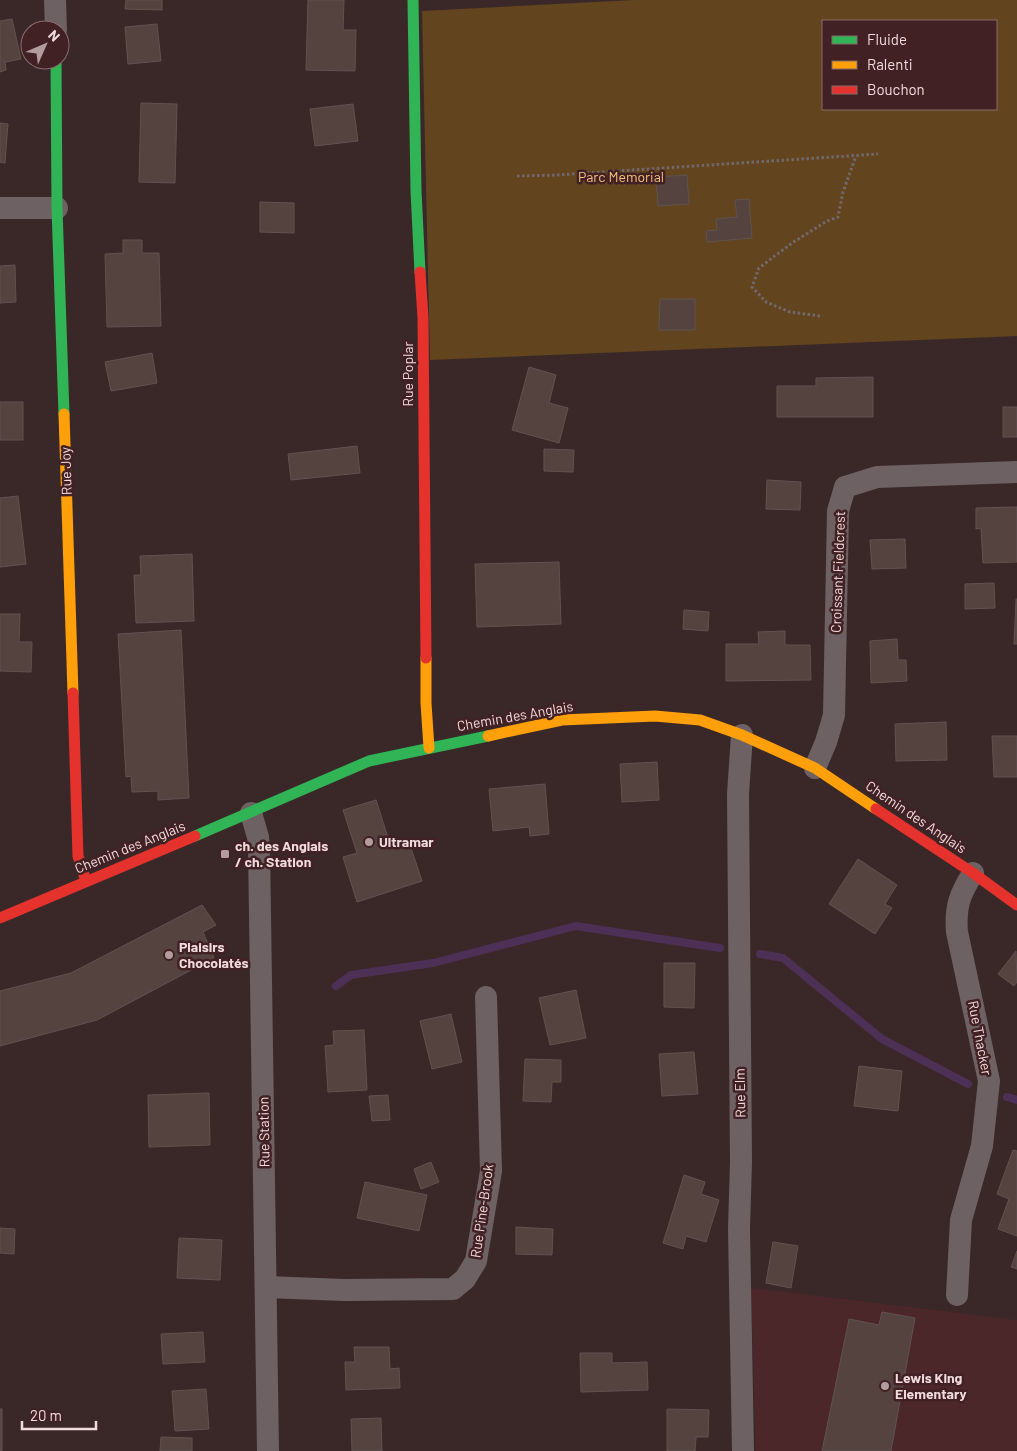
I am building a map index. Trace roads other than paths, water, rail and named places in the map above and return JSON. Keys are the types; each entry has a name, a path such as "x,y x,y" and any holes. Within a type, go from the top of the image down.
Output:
{"street":[{"path":"55,0 56,20"},
{"name":"Rue Poplar","path":"413,0 416,191 423,318 426,704 429,748"},
{"name":"Rue Joy","path":"56,70 58,208 78,856 86,881"},
{"path":"0,208 58,208"},
{"name":"Croissant Fieldcrest","path":"815,768 826,742 834,715 838,511 845,487 877,476 1017,472"},
{"name":"Chemin des Anglais","path":"0,918 252,813 322,780 369,761 562,720 655,716 700,720 742,735 815,768 973,873 1017,905"},
{"name":"Rue Elm","path":"742,735 738,794 741,1162 739,1248 743,1451"},
{"name":"Rue Station","path":"252,813 259,847 268,1451"},
{"name":"Rue Thacker","path":"957,1295 960,1220 982,1146 989,1081 957,932 956,918 961,893 973,873"},
{"name":"Rue Pine-Brook","path":"266,1286 344,1290 453,1289 466,1279 476,1261 491,1171 486,997"}],"waterway":[{"path":"336,986 351,975 433,963 576,926 720,948"},
{"path":"760,954 783,958 882,1039 968,1084"},
{"path":"1007,1097 1017,1100"}],"place":[{"name":"Ultramar","path":"369,842"},
{"name":"ch. des Anglais / ch. Station","path":"225,854"},
{"name":"Plaisirs Chocolatés","path":"169,955"},
{"name":"Lewis King Elementary","path":"885,1386"}],"park label":[{"name":"Parc Memorial","path":"621,177"}]}
